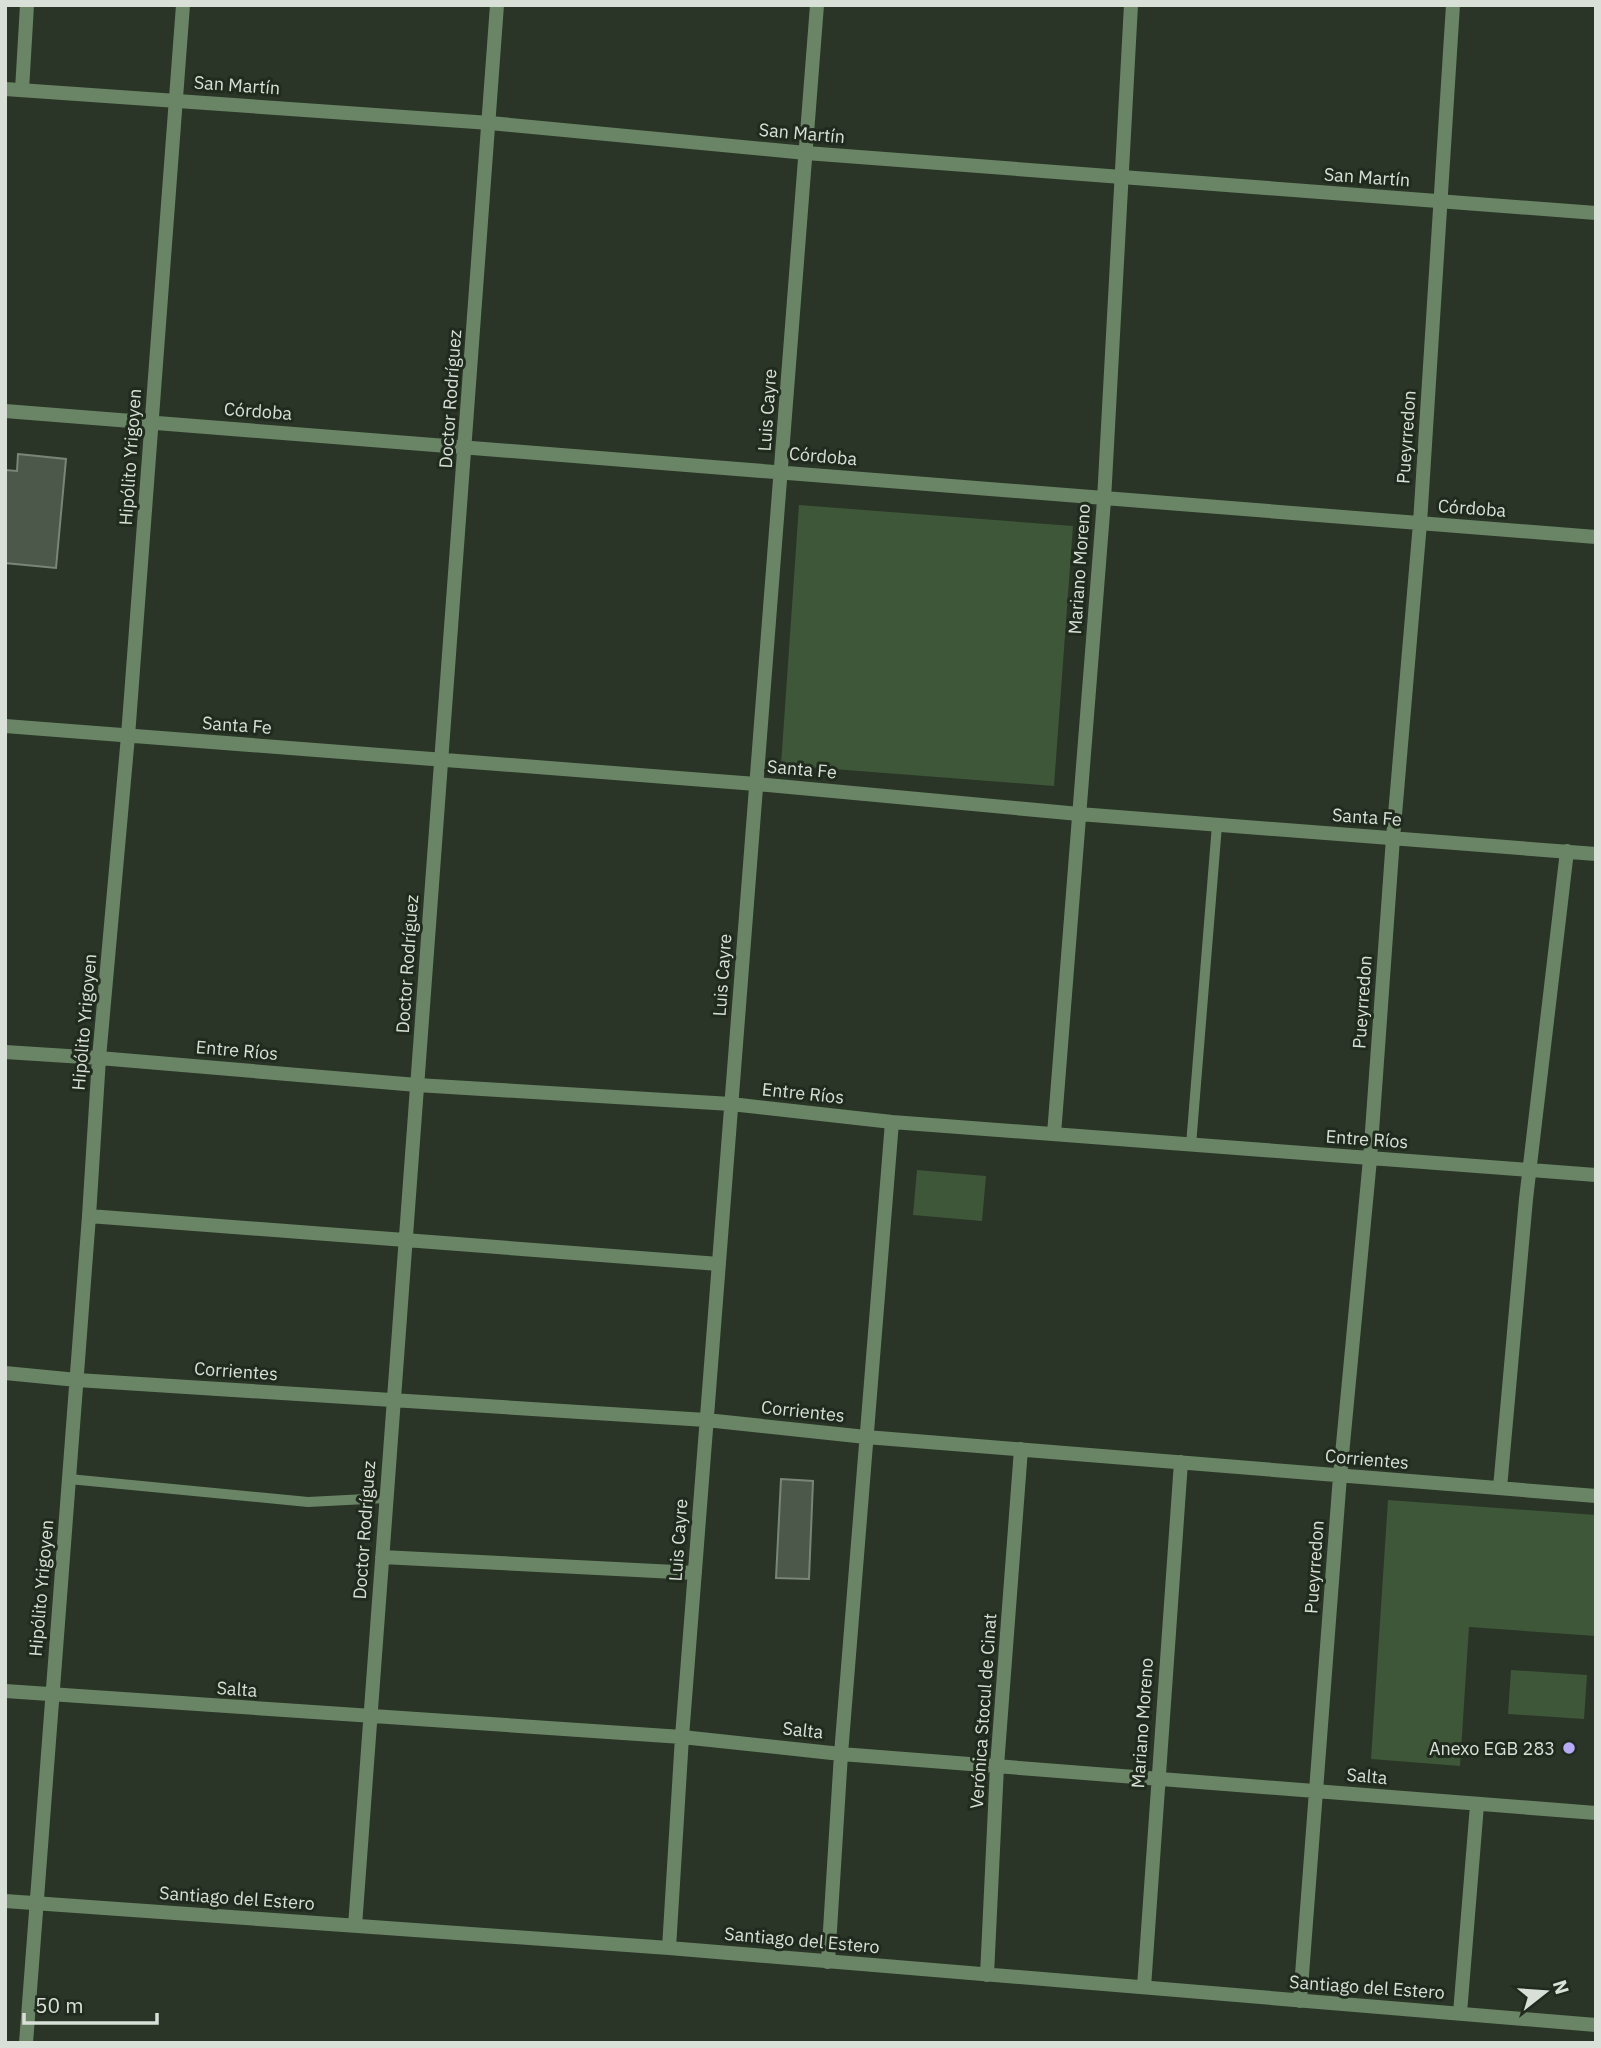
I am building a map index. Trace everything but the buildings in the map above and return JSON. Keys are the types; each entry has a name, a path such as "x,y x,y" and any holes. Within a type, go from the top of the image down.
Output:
{"street":[{"path":"22,90 27,5"},
{"name":"Hipólito Yrigoyen","path":"26,2043 99,1058 128,736 183,5"},
{"name":"Doctor Rodríguez","path":"355,1926 497,5"},
{"name":"Luis Cayre","path":"669,1948 706,1420 817,5"},
{"name":"Mariano Moreno","path":"1054,1134 1104,500 1131,5"},
{"name":"Pueyrredon","path":"1300,2001 1340,1476 1370,1159 1393,838 1420,523 1453,5"},
{"name":"San Martín","path":"5,89 490,123 806,153 1596,213"},
{"name":"Córdoba","path":"5,411 1596,537"},
{"name":"Santa Fe","path":"5,726 756,784 1079,814 1596,854"},
{"path":"1500,1488 1527,1199 1567,851"},
{"name":"Entre Ríos","path":"5,1052 417,1085 731,1104 892,1122 1596,1175"},
{"path":"828,1962 841,1754 892,1122"},
{"path":"89,1216 719,1264"},
{"name":"Corrientes","path":"5,1373 77,1380 706,1420 866,1437 1596,1496"},
{"name":"Verónica Stocul de Cinat","path":"987,1975 997,1766 1021,1449"},
{"name":"Mariano Moreno","path":"1144,1987 1181,1462"},
{"path":"382,1557 695,1573"},
{"name":"Salta","path":"5,1691 682,1738 841,1754 1596,1813"},
{"path":"1460,2013 1477,1805"},
{"name":"Santiago del Estero","path":"5,1900 669,1948 1596,2025"}],"lane":[{"path":"1191,1145 1217,825"},
{"path":"69,1479 308,1502 386,1498"}],"green space":[{"path":"799,505 1073,526 1054,786 781,765"},
{"path":"917,1170 986,1176 982,1221 913,1215"},
{"path":"1388,1500 1596,1515 1596,1636 1469,1627 1460,1766 1371,1759"},
{"path":"1511,1670 1587,1675 1584,1719 1508,1714"}],"place":[{"name":"Anexo EGB 283","path":"1569,1748"}]}
